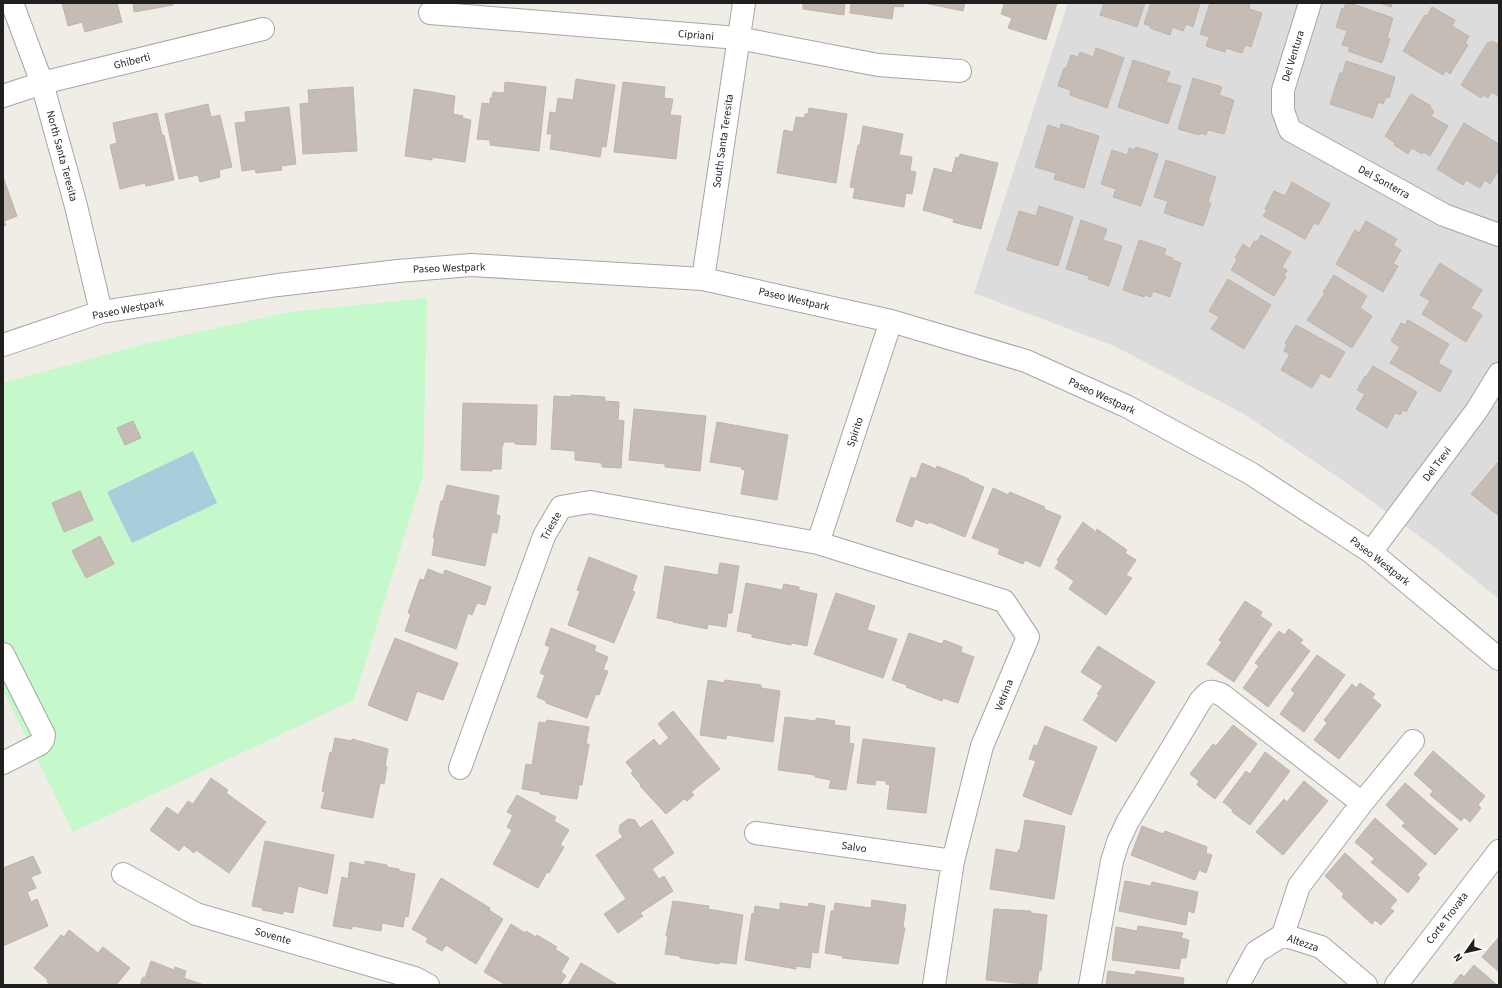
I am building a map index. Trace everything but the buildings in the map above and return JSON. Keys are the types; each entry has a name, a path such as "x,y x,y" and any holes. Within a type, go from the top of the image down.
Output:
{"street":[{"name":"North Santa Teresita","path":"12,3 42,83 76,206 101,312"},
{"name":"South Santa Teresita","path":"703,279 744,3"},
{"name":"Del Ventura","path":"1283,111 1283,90 1310,3"},
{"name":"Cipriani","path":"430,13 738,38 878,65 960,71"},
{"name":"Ghiberti","path":"3,96 42,83 263,29"},
{"name":"Del Sonterra","path":"1283,111 1290,130 1444,215 1499,235"},
{"name":"Paseo Westpark","path":"3,345 101,312 278,285 398,271 471,265 703,279 891,321 1026,361 1126,406 1250,473 1371,552 1499,659"},
{"name":"Spirito","path":"818,543 891,321"},
{"name":"Del Trevi","path":"1371,552 1477,410 1499,374"},
{"name":"Trieste","path":"460,768 544,536 561,507 590,502 818,543"},
{"name":"Vetrina","path":"818,543 1004,601 1028,637 982,746 953,861 934,985"},
{"path":"3,654 44,735 40,744 3,763"},
{"path":"1090,985 1112,861 1118,842 1132,814 1201,700 1207,693 1210,691 1222,695 1362,803"},
{"path":"1283,936 1299,886 1362,803 1412,741"},
{"name":"Salvo","path":"756,832 953,861"},
{"name":"Corte Trovata","path":"1396,985 1499,850"},
{"name":"Sovente","path":"124,874 196,914 415,978 428,985"},
{"name":"Altezza","path":"1238,985 1256,952 1283,936 1321,947 1366,985"}],"shaded area":[{"path":"1068,3 1499,3 1499,599 1442,553 1351,486 1244,414 1114,346 974,293"}],"green space":[{"path":"427,298 423,475 354,700 73,832 3,690 3,383 144,344 289,312"}],"water":[{"path":"193,451 217,503 132,543 107,492"}]}
